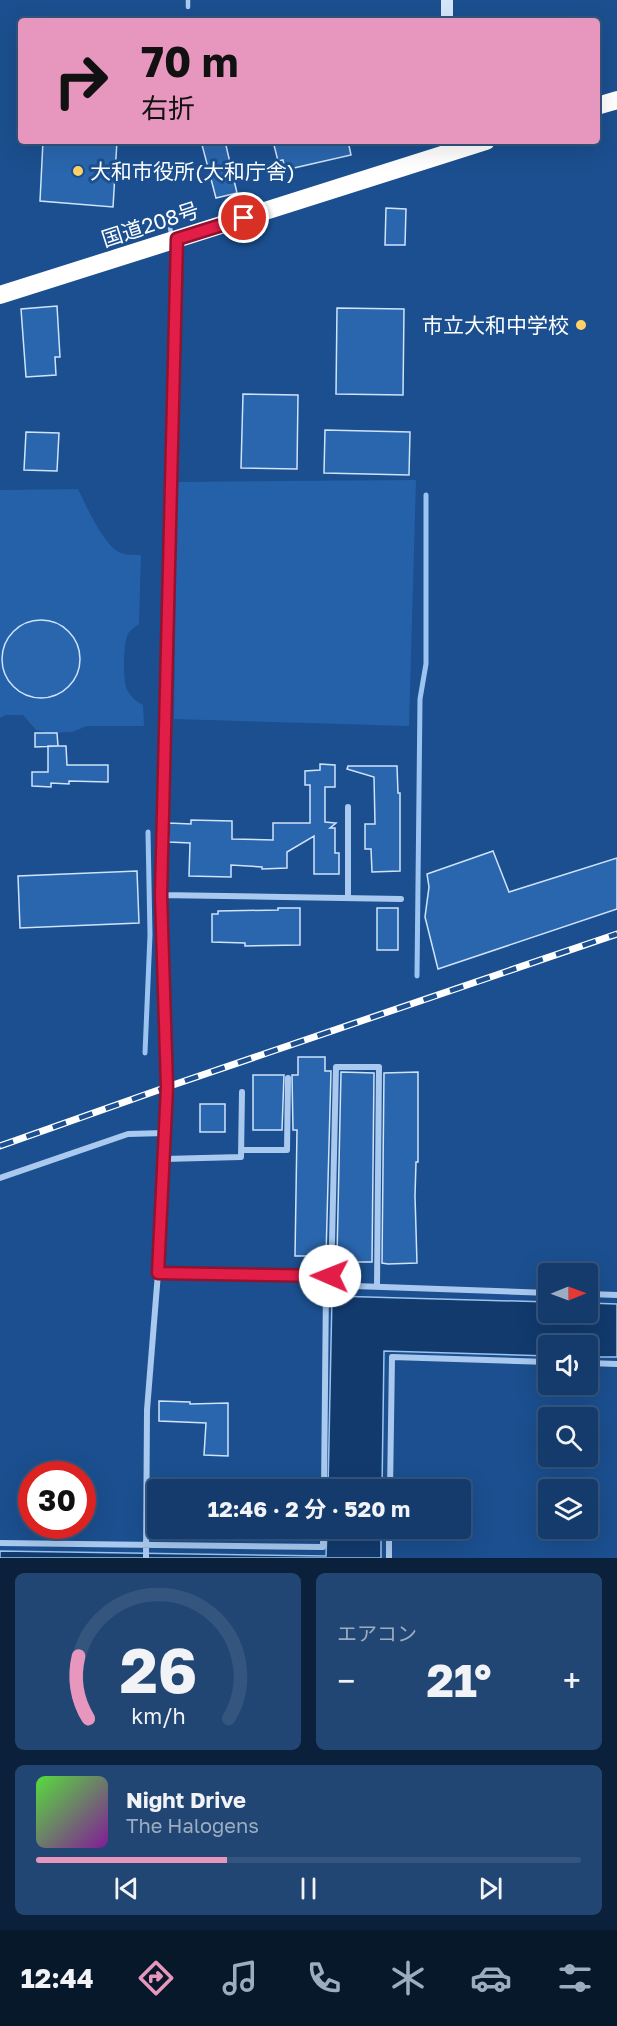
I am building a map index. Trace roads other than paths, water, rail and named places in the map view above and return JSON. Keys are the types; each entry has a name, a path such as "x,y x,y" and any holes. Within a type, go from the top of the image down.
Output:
{"highway":[{"path":"600,105 617,100"},
{"name":"国道208号","path":"0,296 465,144"}],"street":[{"path":"447,0 447,18"},
{"path":"146,1558 147,1410 158,1273 167,1087 161,895 175,240"},
{"path":"348,807 348,898"},
{"path":"161,895 401,899"},
{"path":"331,1286 336,1067 379,1066 377,1287"},
{"path":"241,1150 286,1150 288,1078"},
{"path":"164,1159 241,1156 242,1092"},
{"path":"0,1178 128,1134 165,1133"},
{"path":"158,1273 330,1276"},
{"path":"324,1479 326,1285 538,1293"},
{"path":"598,1294 617,1295"},
{"path":"390,1479 392,1357 538,1362"},
{"path":"598,1363 617,1364"},
{"path":"0,1543 323,1547 323,1539"},
{"path":"389,1539 389,1558"}],"lane":[{"path":"188,0 188,7"},
{"path":"168,217 175,240"}],"waterway":[{"path":"417,976 420,699 426,664 426,495"},
{"path":"145,1053 150,935 148,832"}],"railway":[{"path":"0,1146 617,934"}],"place":[{"name":"大和市役所(大和庁舎)","path":"78,171"},
{"name":"市立大和中学校","path":"581,325"}]}
